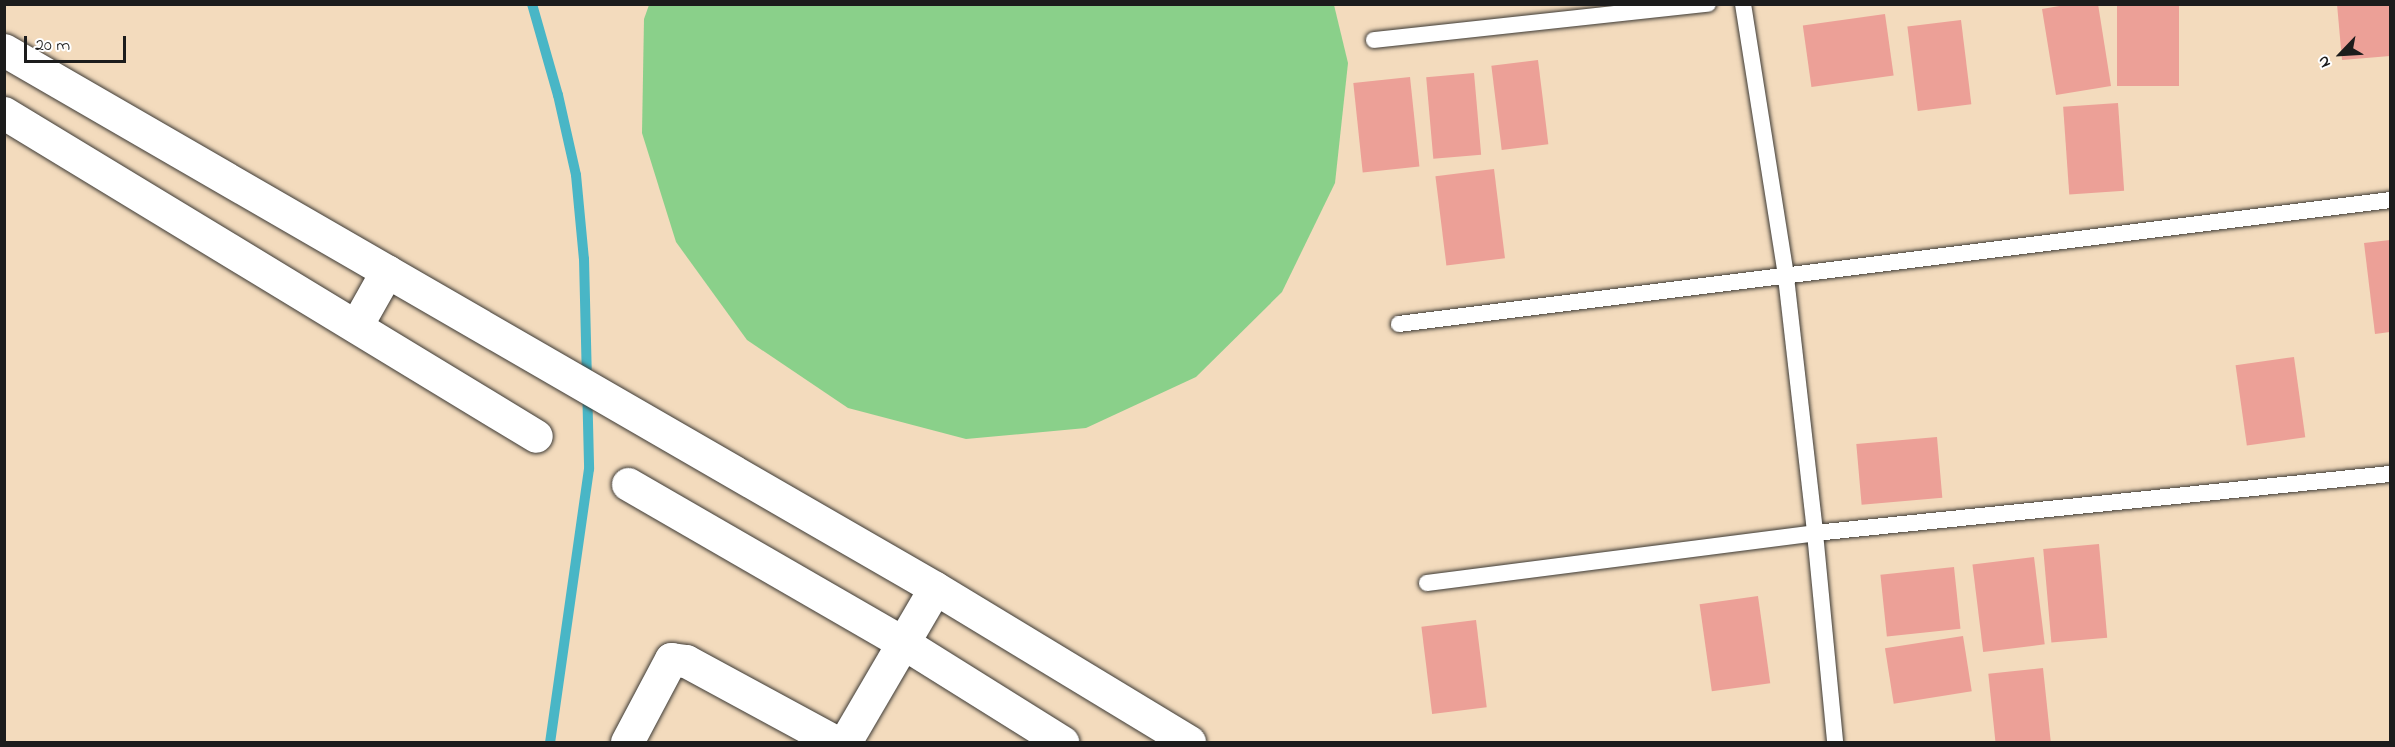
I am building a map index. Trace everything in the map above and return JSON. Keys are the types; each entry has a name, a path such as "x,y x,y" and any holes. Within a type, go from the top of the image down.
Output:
{"street":[{"path":"4,50 935,588 1189,742"},
{"path":"4,113 536,436"},
{"path":"356,326 387,271"},
{"path":"627,484 902,642 1062,742"},
{"path":"845,742 935,588"},
{"path":"627,742 671,659 686,661 835,742"}],"lane":[{"path":"1374,40 1708,4"},
{"path":"1743,4 1786,278 1815,533 1835,742"},
{"path":"1399,324 1786,278 2391,200"},
{"path":"1427,583 1815,533 2391,474"}],"green space":[{"path":"649,5 1334,5 1348,63 1335,183 1282,292 1196,377 1086,428 966,439 848,408 747,340 676,242 642,133 644,19"}],"building":[{"path":"2071,4 2098,4 2111,86 2056,95 2042,9"},
{"path":"2117,4 2179,4 2179,86 2117,86"},
{"path":"2337,4 2390,4 2390,56 2342,60"},
{"path":"1885,14 1894,75 1811,87 1803,26"},
{"path":"1961,20 1971,104 1918,111 1907,27"},
{"path":"1538,60 1548,144 1502,150 1491,66"},
{"path":"1474,73 1481,155 1433,159 1426,77"},
{"path":"1410,77 1419,167 1363,172 1353,83"},
{"path":"2118,103 2124,191 2069,195 2063,107"},
{"path":"1494,169 1505,258 1446,266 1435,176"},
{"path":"2390,240 2390,332 2375,334 2364,243"},
{"path":"2294,357 2305,437 2247,445 2236,365"},
{"path":"1937,437 1942,498 1862,505 1856,444"},
{"path":"2099,544 2107,638 2051,643 2043,549"},
{"path":"2034,557 2045,644 1983,652 1972,565"},
{"path":"1954,567 1960,629 1887,636 1880,575"},
{"path":"1758,596 1770,683 1712,691 1700,604"},
{"path":"1476,620 1487,707 1432,714 1421,627"},
{"path":"1963,636 1972,691 1894,704 1885,648"},
{"path":"2043,668 2051,742 1995,742 1988,674"}],"waterway":[{"path":"532,4 558,95 576,175 584,259 589,469 550,742"}]}
